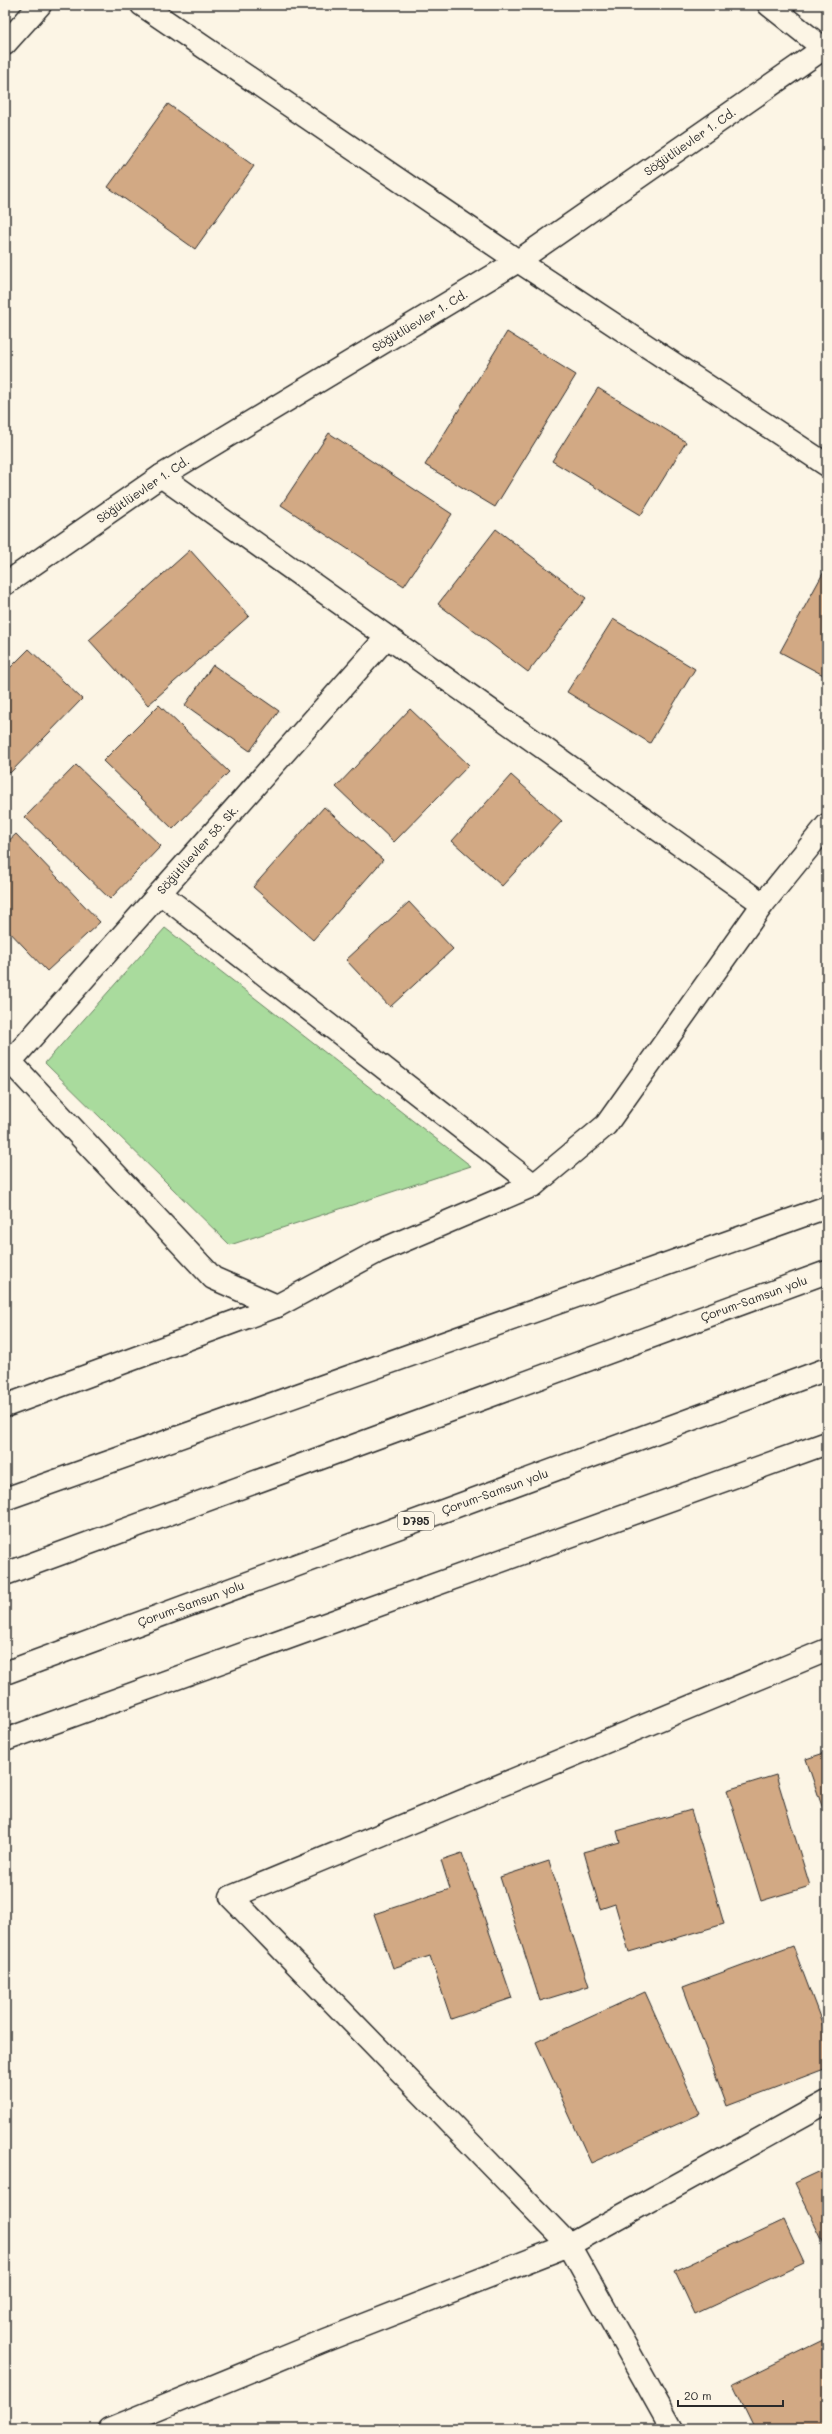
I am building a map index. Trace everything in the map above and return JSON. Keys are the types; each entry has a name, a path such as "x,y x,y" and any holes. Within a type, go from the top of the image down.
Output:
{"main road":[{"path":"5,44 40,5"},
{"path":"142,5 518,261 827,465"},
{"path":"769,5 826,48"},
{"name":"Söğütlüevler 1. Cd.","path":"5,584 161,476 518,261 826,48"},
{"path":"161,476 386,638 762,904"},
{"name":"Söğütlüevler 58. Sk.","path":"8,1059 160,893 386,638"},
{"path":"5,1406 277,1306 377,1252 534,1185 606,1124 762,904 827,825"},
{"path":"160,893 534,1185"},
{"path":"8,1059 213,1278 277,1306"},
{"path":"5,1499 827,1207"},
{"name":"Çorum-Samsun yolu","path":"5,1574 827,1272"},
{"name":"Çorum-Samsun yolu","path":"5,1673 827,1369"},
{"path":"5,1740 827,1443"},
{"path":"672,2429 569,2245 231,1897 827,1650"},
{"path":"110,2429 326,2340 569,2245 827,2102"}],"green space":[{"path":"165,928 471,1166 230,1245 45,1063"}],"building":[{"path":"168,104 254,166 195,249 108,187"},
{"path":"507,332 576,375 495,507 425,465"},
{"path":"598,388 686,442 641,515 552,461"},
{"path":"329,433 452,514 404,586 281,505"},
{"path":"496,529 586,598 528,672 438,604"},
{"path":"190,550 249,616 148,705 89,640"},
{"path":"827,566 827,677 780,652"},
{"path":"613,619 695,669 650,743 567,692"},
{"path":"29,649 82,699 10,773 5,768 5,673"},
{"path":"213,665 279,711 250,751 185,705"},
{"path":"159,705 229,772 173,829 103,761"},
{"path":"410,709 469,765 394,842 336,787"},
{"path":"76,765 161,846 110,899 25,817"},
{"path":"511,775 562,821 502,886 452,841"},
{"path":"324,807 383,860 313,940 253,887"},
{"path":"16,834 100,922 47,971 5,927 5,844"},
{"path":"409,902 453,949 390,1007 346,960"},
{"path":"827,1752 827,1821 806,1759"},
{"path":"776,1775 810,1886 761,1901 727,1790"},
{"path":"691,1810 724,1924 629,1952 615,1904 600,1909 584,1852 620,1842 617,1831"},
{"path":"462,1853 512,1998 451,2019 430,1956 393,1968 374,1914 450,1889 441,1860"},
{"path":"549,1861 589,1986 540,2001 500,1877"},
{"path":"793,1946 827,2036 827,2068 727,2106 683,1987"},
{"path":"645,1992 700,2114 591,2163 536,2042"},
{"path":"827,2168 827,2249 795,2183"},
{"path":"784,2220 804,2263 695,2314 675,2271"},
{"path":"827,2338 827,2426 822,2429 755,2429 733,2384"}]}
